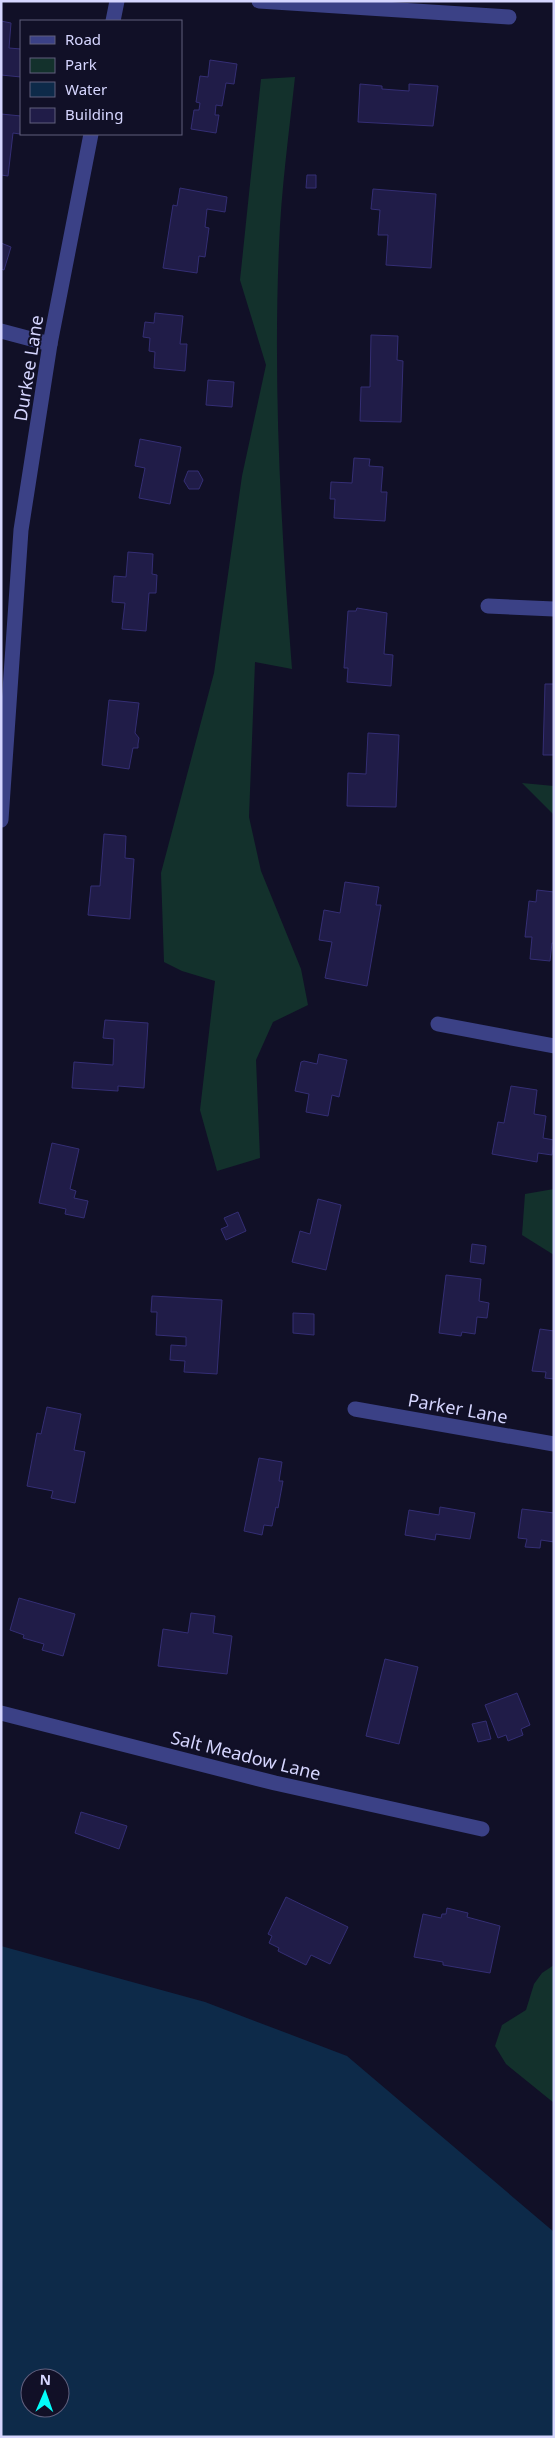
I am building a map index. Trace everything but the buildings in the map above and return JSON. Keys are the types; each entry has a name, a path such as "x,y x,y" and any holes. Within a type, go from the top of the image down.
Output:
{"street":[{"path":"113,20 117,1"},
{"path":"259,1 508,17"},
{"name":"Durkee Lane","path":"1,820 21,530 50,344 91,135"},
{"path":"1,331 50,344"},
{"path":"488,606 554,609"},
{"path":"438,1024 554,1046"},
{"name":"Parker Lane","path":"355,1409 554,1444"},
{"name":"Salt Meadow Lane","path":"1,1713 275,1783 482,1829"}],"green space":[{"path":"295,77 280,225 277,299 281,511 292,669 255,662 249,817 261,871 301,969 308,1005 273,1022 256,1060 260,1158 217,1171 200,1110 215,981 182,971 164,962 161,873 214,673 242,476 266,365 240,280 261,79"},
{"path":"522,783 554,786 554,815"},
{"path":"554,1189 554,1255 522,1235 525,1194"},
{"path":"554,1965 554,2103 506,2064 495,2046 502,2025 526,2010 534,1984 542,1973"}],"water":[{"path":"1,1946 205,2002 347,2056 554,2232 554,2437 1,2437"}]}
